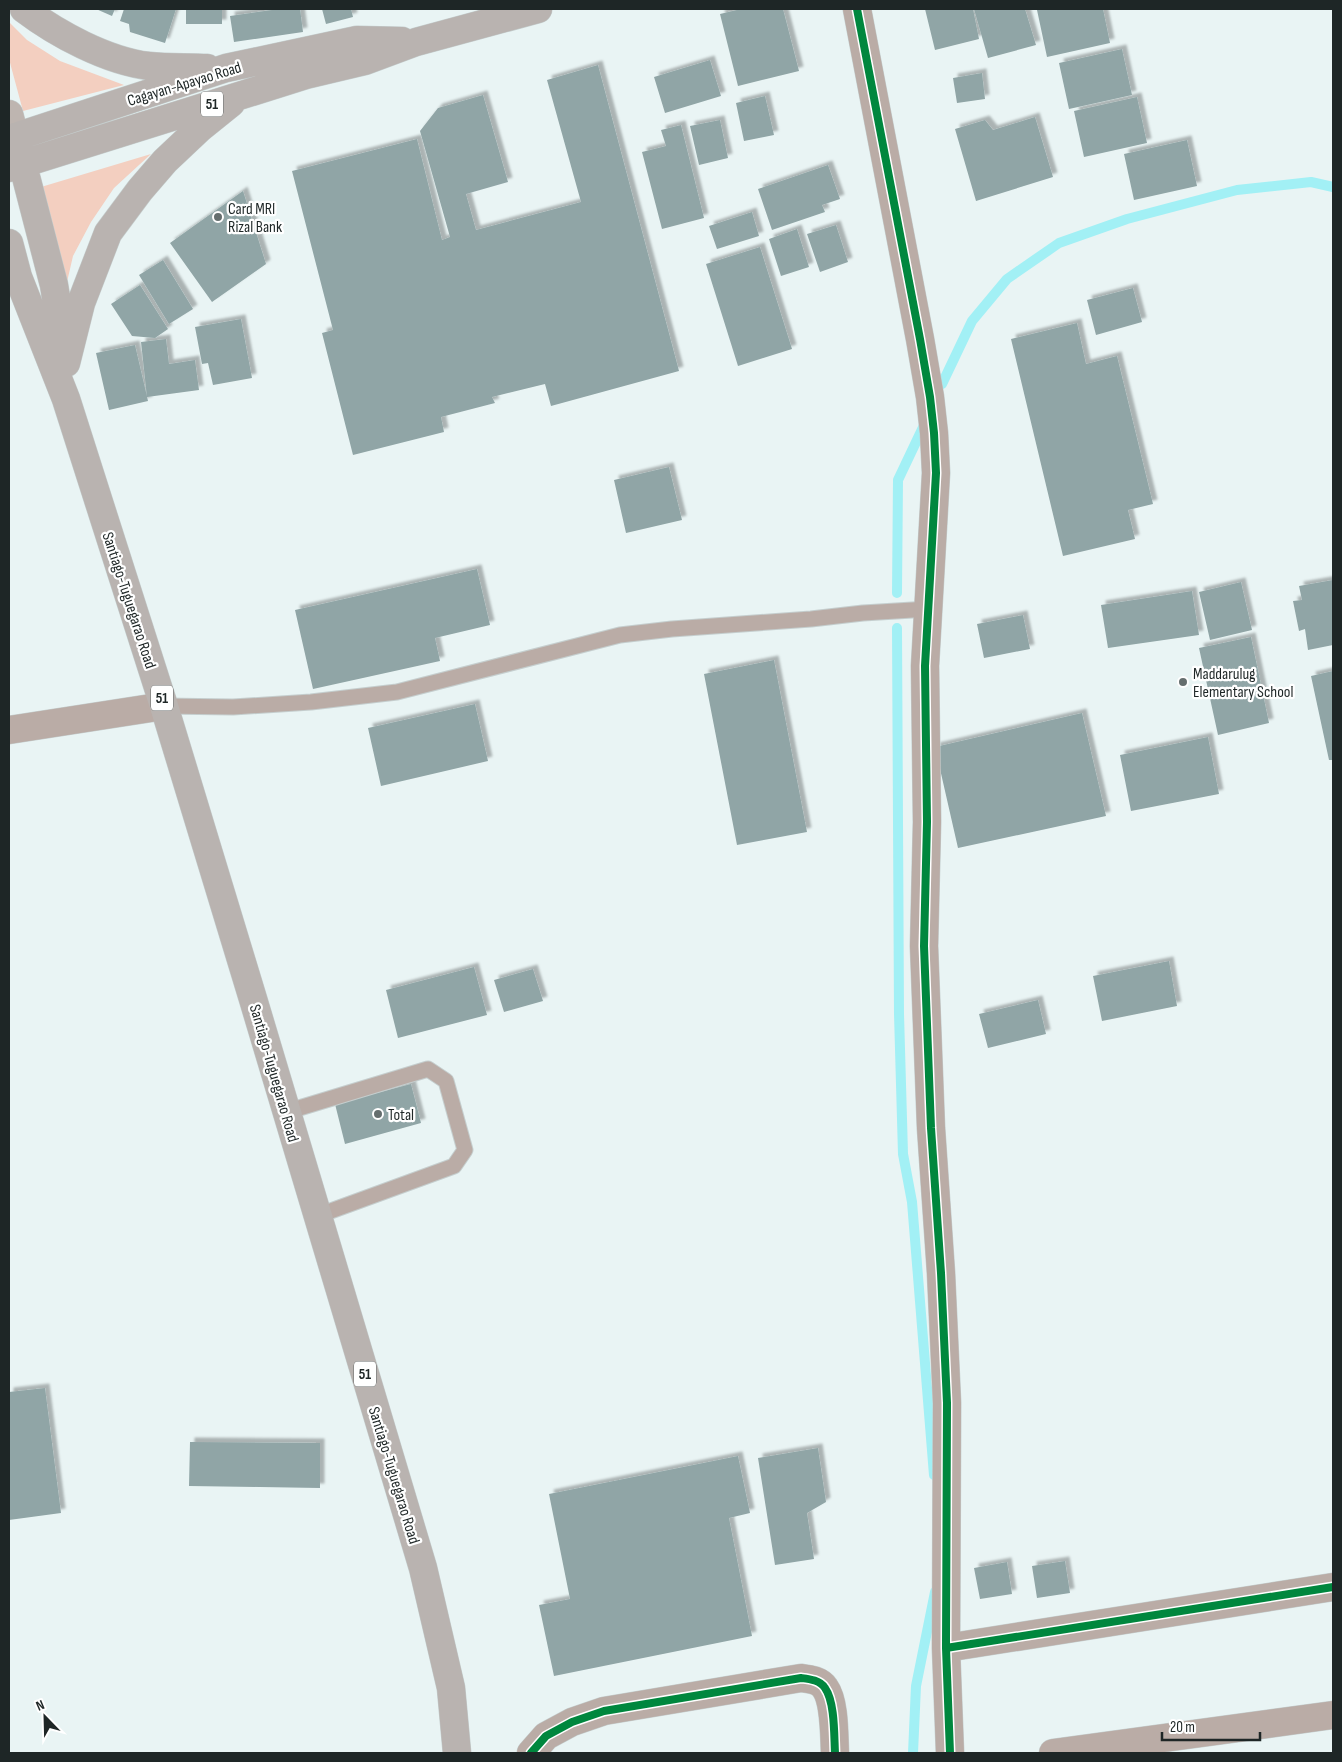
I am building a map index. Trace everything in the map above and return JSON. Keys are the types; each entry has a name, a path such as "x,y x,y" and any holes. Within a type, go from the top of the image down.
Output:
{"highway":[{"path":"24,9 68,37 101,54 149,66 226,68"},
{"name":"Cagayan-Apayao Road","path":"15,165 306,75 365,61 416,42 538,9"},
{"name":"Cagayan-Apayao Road","path":"66,399 66,363 54,285 15,165 11,130 226,68 357,40 416,42"},
{"path":"66,363 81,303 108,233 140,190 165,161 200,128 240,95"},
{"name":"51","path":"9,243 18,277 66,399"},
{"name":"Santiago-Tuguegarao Road","path":"66,399 164,706 422,1568 451,1688 457,1753"}],"street":[{"path":"856,9 930,397 936,473 925,666 927,822 924,946 930,1128 941,1273 947,1403 946,1648 950,1753"},
{"path":"9,730 164,706"},
{"path":"946,1648 1333,1588"},
{"path":"531,1753 546,1736 572,1722 604,1711 801,1678 812,1679 825,1686 830,1700 835,1753"},
{"path":"1053,1753 1333,1715"}],"lane":[{"path":"164,706 233,707 312,702 397,692 620,636 672,629 929,609"},
{"path":"286,1112 428,1069 446,1080 466,1150 454,1166 317,1216"}],"shaded area":[{"path":"9,22 27,40 60,61 124,85 23,111 9,59"},
{"path":"151,154 114,188 91,222 73,256 64,295 31,190"}],"building":[{"path":"96,9 115,9 112,16"},
{"path":"124,9 176,9 165,43 130,32 129,24 120,21"},
{"path":"186,9 222,9 222,24 186,24"},
{"path":"279,9 300,9 303,32 234,42 230,16"},
{"path":"322,9 351,9 353,17 326,24"},
{"path":"741,9 783,9 799,71 738,86 720,14"},
{"path":"925,9 973,9 979,39 935,50"},
{"path":"974,9 1025,9 1036,45 988,58"},
{"path":"1103,9 1110,43 1047,57 1037,10"},
{"path":"1122,49 1132,95 1069,109 1059,63"},
{"path":"710,60 721,96 665,113 654,77"},
{"path":"598,65 679,371 551,406 545,384 492,397 495,403 441,417 444,432 353,455 322,333 333,330 292,171 417,139 442,240 450,237 420,131 438,108 483,95 508,182 466,194 476,230 581,202 547,80"},
{"path":"982,73 985,99 957,103 953,78"},
{"path":"765,96 774,135 744,141 736,103"},
{"path":"1137,97 1147,143 1084,157 1074,111"},
{"path":"1035,117 1053,177 976,201 955,129 985,120 993,130"},
{"path":"720,120 728,158 699,165 690,126"},
{"path":"681,125 704,218 662,229 642,152 666,146 661,130"},
{"path":"1187,140 1197,186 1134,200 1124,154"},
{"path":"828,165 840,199 822,205 825,212 772,230 758,189"},
{"path":"243,191 266,264 212,302 170,243"},
{"path":"752,212 759,236 717,249 709,226"},
{"path":"836,225 848,262 820,272 807,234"},
{"path":"797,229 809,267 781,276 769,239"},
{"path":"760,247 792,349 738,366 706,264"},
{"path":"163,260 193,309 169,324 139,275"},
{"path":"140,285 168,329 155,338 132,336 111,304"},
{"path":"1133,288 1142,322 1096,335 1087,300"},
{"path":"241,319 252,378 213,385 208,363 202,364 195,327"},
{"path":"1077,323 1086,364 1117,356 1153,504 1128,510 1135,539 1063,556 1011,339"},
{"path":"166,339 169,364 195,360 199,390 147,397 141,342"},
{"path":"135,345 148,401 109,410 96,353"},
{"path":"669,467 682,520 626,533 614,480"},
{"path":"477,569 490,625 435,638 440,661 313,689 295,610"},
{"path":"1333,580 1333,645 1308,650 1305,629 1299,631 1293,601 1302,600 1299,586"},
{"path":"1241,582 1252,630 1210,640 1199,592"},
{"path":"1192,591 1199,635 1108,648 1101,605"},
{"path":"1023,615 1030,649 984,658 977,624"},
{"path":"1251,637 1269,723 1218,735 1199,648"},
{"path":"774,660 807,832 737,845 704,674"},
{"path":"1333,671 1333,760 1329,760 1311,676"},
{"path":"475,704 488,761 381,786 368,728"},
{"path":"1082,713 1106,816 958,848 935,747"},
{"path":"1208,737 1219,794 1131,811 1120,755"},
{"path":"1169,961 1177,1006 1102,1021 1093,976"},
{"path":"474,967 487,1015 398,1038 386,990"},
{"path":"533,969 543,1001 504,1012 494,980"},
{"path":"1038,1000 1046,1034 988,1048 979,1014"},
{"name":"Total","path":"411,1084 421,1123 345,1144 335,1104"},
{"path":"45,1388 61,1513 9,1520 9,1392"},
{"path":"190,1442 320,1443 320,1488 189,1486"},
{"path":"818,1448 826,1502 807,1513 814,1559 775,1565 758,1458"},
{"path":"738,1456 750,1513 729,1518 752,1636 554,1676 539,1605 570,1599 549,1494"},
{"path":"1065,1561 1070,1593 1037,1598 1032,1566"},
{"path":"1007,1562 1012,1594 980,1599 974,1568"}],"waterway":[{"path":"942,384 972,321 1007,279 1059,243 1127,219 1237,190 1311,182 1333,187"},
{"path":"897,593 898,480 926,421"},
{"path":"897,628 899,1014 903,1154 912,1202 934,1475"},
{"path":"913,1753 916,1686 935,1592"}],"cycle path":[{"path":"857,9 920,339 934,433 936,473 925,666 927,822 924,946 931,1128 941,1273 947,1403 946,1648 950,1753"},
{"path":"946,1648 1333,1587"},
{"path":"531,1753 546,1736 572,1722 604,1711 801,1678 820,1683 828,1694 831,1702 835,1753"}],"place":[{"name":"Card MRI Rizal Bank","path":"218,217"},
{"name":"Maddarulug Elementary School","path":"1183,682"},
{"name":"Total","path":"378,1114"}]}
